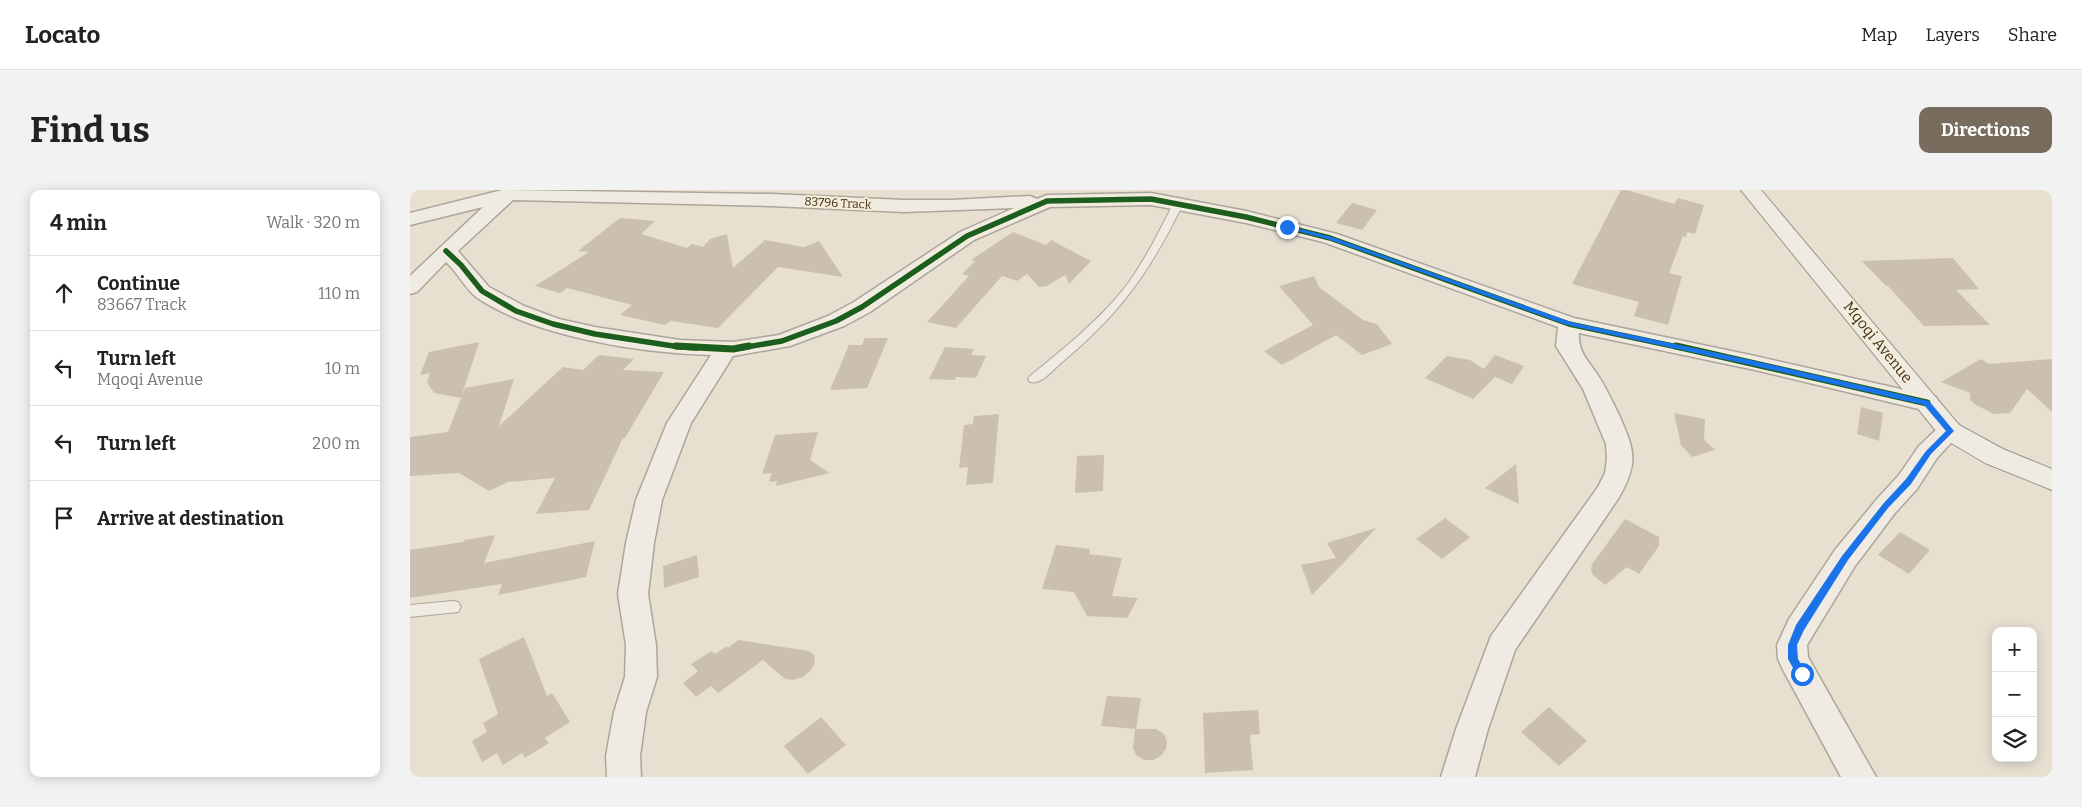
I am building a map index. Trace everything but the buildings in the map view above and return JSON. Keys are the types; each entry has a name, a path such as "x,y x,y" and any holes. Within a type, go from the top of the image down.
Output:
{"street":[{"name":"Mqoqi Avenue","path":"1751,190 1824,275 1950,431 1994,456 2052,480"},
{"name":"83796 Track","path":"410,219 511,192 877,205 979,197 1047,201 1152,195 1178,204 1246,217 1330,238 1569,324 1755,363 1927,403"},
{"path":"410,288 446,251 511,192"},
{"path":"446,251 461,265 482,291 516,311 553,324 595,334 680,347 726,349 756,347 818,329 862,307 967,236 1047,201"},
{"path":"1458,777 1472,730 1502,645 1609,492 1618,473 1620,444 1595,389 1567,346 1569,324"},
{"path":"624,777 623,756 630,712 641,677 641,645 633,594 640,543 649,500 679,423 726,349"},
{"path":"1859,777 1793,659 1792,645 1800,628 1845,558 1886,506 1908,482 1928,452 1950,431"}],"lane":[{"path":"1034,379 1106,315 1127,292 1165,230 1178,204"},
{"path":"410,611 453,606"}],"cycle path":[{"path":"446,251 461,265 482,291 516,311 553,324 595,334 680,347 733,349 782,341 836,321 862,307 967,236 1047,201 1151,199 1246,217 1330,238 1569,324 1755,363 1927,403"}],"route":[{"path":"1287,227 1330,238 1384,256 1471,290 1569,324 1609,334 1755,363 1927,403 1950,431 1928,452 1908,482 1886,506 1845,558 1800,628 1792,645 1793,659 1802,674"}]}
